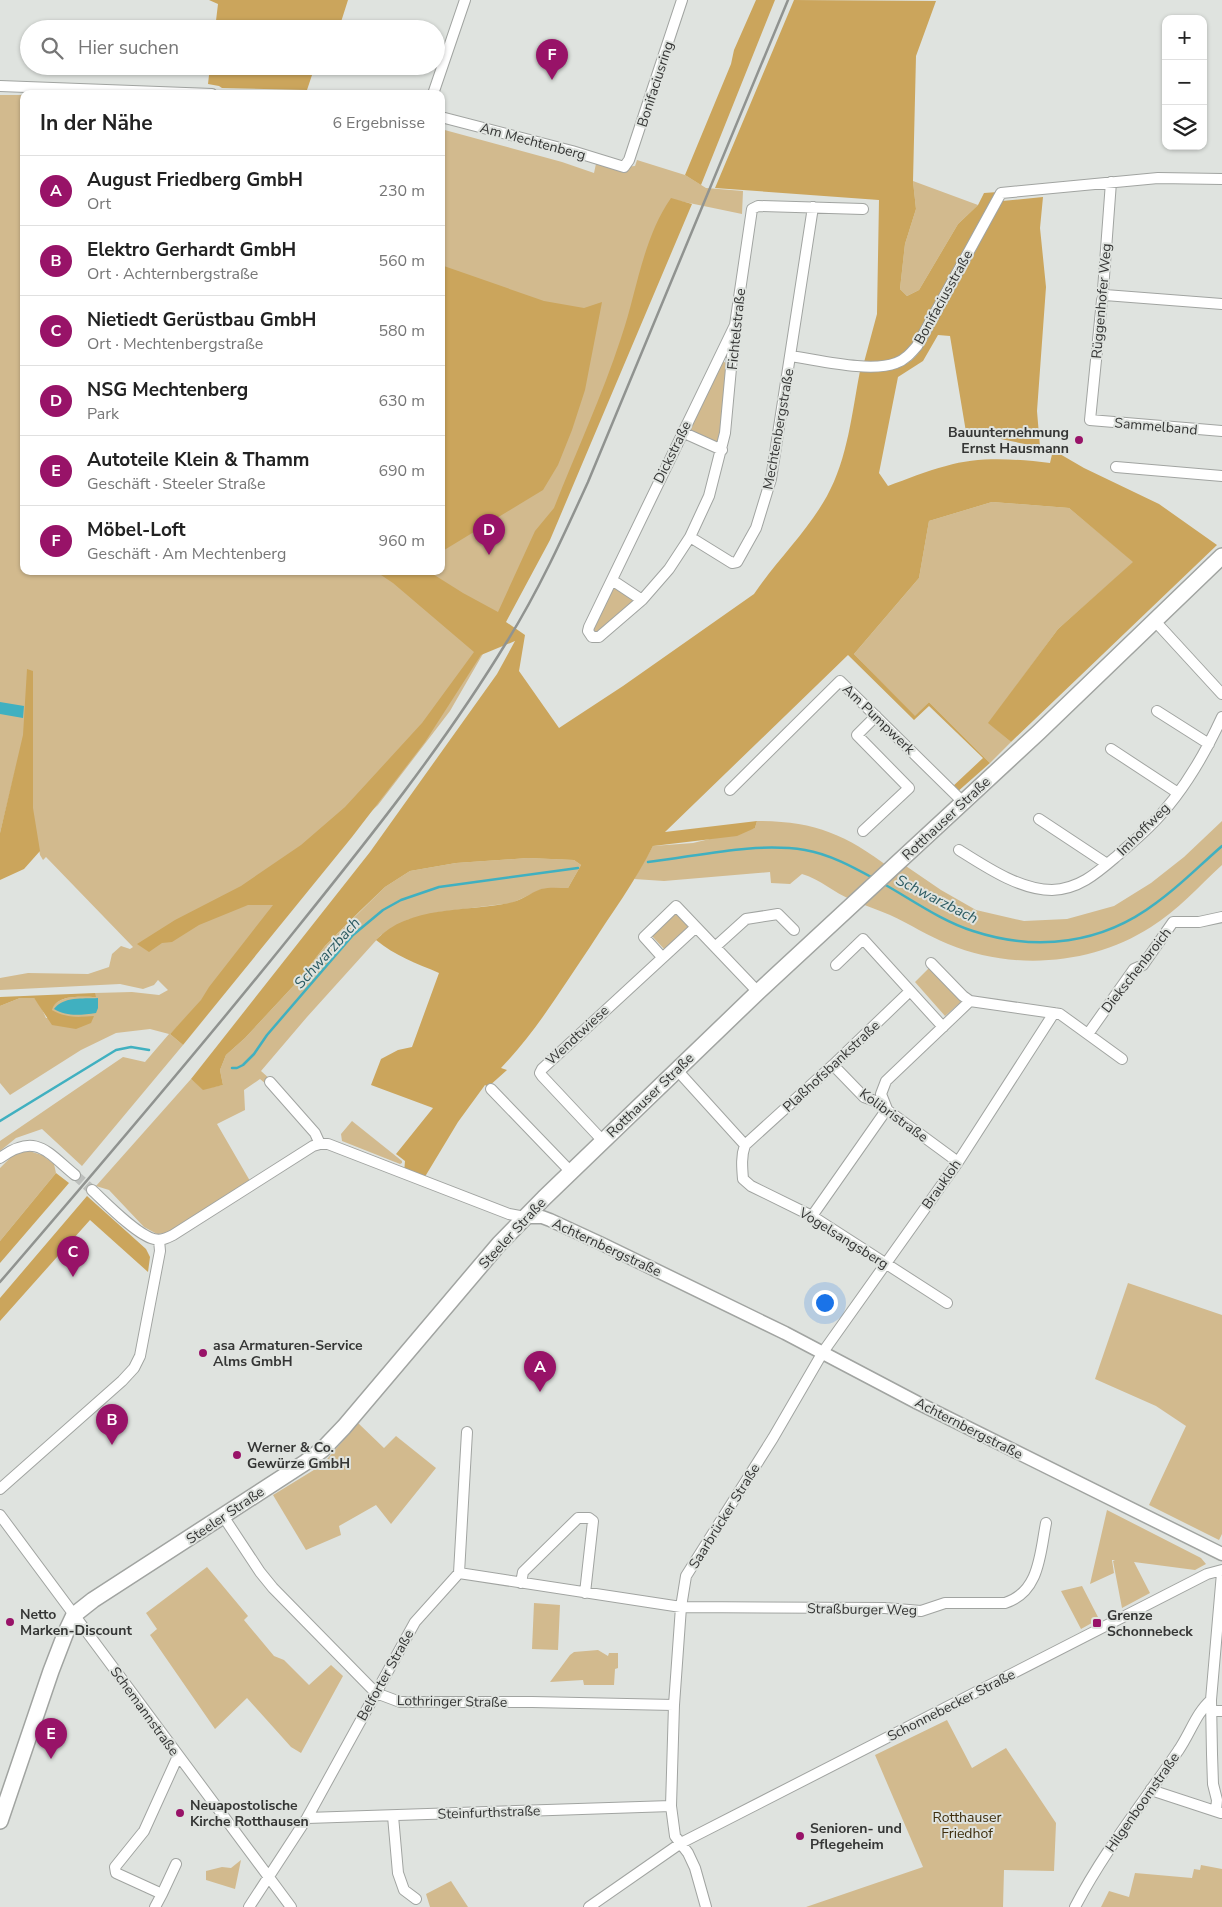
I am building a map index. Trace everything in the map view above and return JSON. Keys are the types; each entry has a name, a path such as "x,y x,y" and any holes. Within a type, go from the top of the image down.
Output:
{"main road":[{"name":"Rotthauser Straße","path":"603,1141 758,992 1039,732 1222,556"},
{"name":"Steeler Straße","path":"0,1821 51,1671 74,1615 93,1600 323,1450 499,1244 603,1141"}],"street":[{"path":"445,59 465,0"},
{"name":"Bonifaciusring","path":"624,167 632,152 682,0"},
{"path":"434,90 439,75"},
{"path":"0,86 106,90"},
{"name":"Am Mechtenberg","path":"445,118 572,151 624,167"},
{"name":"Bonifaciusstraße","path":"790,356 873,367 897,363 907,357 917,346 1001,193 1158,178 1222,179"},
{"name":"Rüggenhofer Weg","path":"1090,420 1102,300 1105,295 1103,290 1111,182"},
{"name":"Fichtelstraße","path":"592,637 600,637 642,600 669,569 690,536 709,496 722,450 735,326 752,209 758,206 813,207"},
{"path":"790,356 813,207 864,208"},
{"path":"1105,295 1222,304"},
{"name":"Dickstraße","path":"592,637 588,631 589,627 735,326"},
{"name":"Mechtenbergstraße","path":"690,536 732,563 737,562 743,552 760,517 771,479 790,356"},
{"name":"Sammelband","path":"1090,420 1222,431"},
{"path":"682,432 722,450"},
{"path":"1116,467 1222,476"},
{"path":"612,580 642,600"},
{"path":"1154,620 1222,694"},
{"name":"Am Pumpwerk","path":"730,790 840,681 963,802"},
{"path":"1157,711 1209,744"},
{"path":"863,831 909,788 857,735 876,716"},
{"name":"Imhoffweg","path":"959,850 1008,878 1030,887 1058,889 1088,880 1149,827 1178,793 1209,744 1222,717"},
{"name":"Imhoffweg","path":"1111,749 1178,793"},
{"name":"Imhoffweg","path":"1039,818 1107,864"},
{"path":"662,957 644,937 676,906 758,992"},
{"path":"715,947 746,919 778,914 794,930"},
{"name":"Diekschenbroich","path":"1088,1034 1134,969 1143,965 1173,922 1199,922 1222,917"},
{"name":"Wendtwiese","path":"603,1141 540,1073 542,1069 696,927"},
{"path":"836,965 863,939 943,1027"},
{"path":"931,963 970,1001 1060,1014 1122,1059"},
{"name":"Plaßhofsbankstraße","path":"745,1145 833,1066 910,991"},
{"path":"812,1216 887,1110 881,1094 886,1081 970,1001"},
{"name":"Braukloh","path":"823,1352 958,1162 1054,1013"},
{"name":"Kolibristraße","path":"833,1066 864,1097 875,1101 958,1162"},
{"path":"677,1070 745,1145"},
{"path":"92,1190 138,1230 153,1239 159,1240 173,1235 313,1146 320,1144 315,1133 270,1082"},
{"path":"491,1089 571,1172"},
{"name":"Achternbergstraße","path":"320,1144 328,1144 509,1214 525,1217 542,1217 577,1232 823,1352 918,1403 1222,1554"},
{"path":"0,1158 14,1148 28,1145 42,1148 75,1175"},
{"name":"Vogelsangsberg","path":"745,1145 742,1166 743,1179 762,1192 812,1216 841,1233 947,1304"},
{"path":"0,1490 122,1381 134,1368 144,1341 160,1251 159,1240"},
{"name":"Saarbrücker Straße","path":"681,1843 676,1836 671,1806 674,1705 681,1607 686,1576 773,1438 823,1352"},
{"path":"459,1573 467,1432"},
{"name":"Schemannstraße","path":"0,1515 291,1907"},
{"name":"Lothringer Straße","path":"224,1516 260,1572 273,1588 376,1693 400,1702 674,1705"},
{"path":"521,1583 523,1572 578,1518 589,1518 593,1522 585,1593"},
{"name":"Straßburger Weg","path":"459,1573 681,1607 921,1610 945,1603 1005,1603 1014,1600 1022,1594 1035,1577 1046,1523"},
{"path":"1151,1789 1219,1812 1213,1784 1211,1700 1222,1572"},
{"name":"Schonnebecker Straße","path":"589,1907 681,1843 1207,1574 1222,1572"},
{"name":"Belforter Straße","path":"249,1907 307,1818 414,1622 459,1573"},
{"name":"Hilgenboomstraße","path":"1075,1907 1108,1849 1179,1750 1202,1707 1211,1700"},
{"path":"1211,1711 1222,1712"},
{"path":"162,1894 116,1873 115,1867 144,1831 178,1756"},
{"name":"Steinfurthstraße","path":"307,1818 671,1806"},
{"path":"393,1816 398,1873 404,1890 416,1899"},
{"path":"681,1843 695,1868 706,1907"},
{"path":"155,1907 176,1864"}],"green space":[{"path":"0,95 20,95 20,575 445,575 445,130 562,162 594,173 597,159 624,167 635,166 637,160 685,175 706,188 743,191 742,214 670,199 679,203 569,484 499,626 450,711 378,805 345,836 195,1008 170,1034 183,1045 82,1166 42,1129 16,1138 0,1151 0,1141 123,1057 145,1062 169,1034 150,1029 116,1033 81,1050 10,1095 0,1083 0,1006 20,998 34,998 46,1018 81,1017 62,1016 51,1010 54,1005 64,999 95,997 95,993 132,992 159,995 168,990 158,980 154,985 143,989 120,984 0,990 0,978 28,973 88,974 109,967 112,954 121,946 130,949 133,947 46,857 43,860 40,855 21,747 0,833"},
{"path":"913,181 978,205 958,224 919,290 907,296 900,289 905,244 916,209"},
{"path":"723,361 727,364 720,440 717,444 689,430"},
{"path":"992,502 1069,508 1134,562 1058,629 989,723 1011,742 990,763 929,702 915,717 854,654 919,578 929,521"},
{"path":"616,588 633,601 598,633 594,632 592,629 612,589"},
{"path":"757,821 796,824 828,832 858,846 890,868 900,862 941,890 976,910 1024,921 1067,919 1114,906 1151,883 1184,857 1222,821 1222,865 1161,921 1128,940 1078,956 1052,960 1025,961 973,953 948,944 890,915 845,897 815,879 802,874 790,884 771,883 770,872 664,881 634,879 653,846 693,843 755,828"},
{"path":"528,858 574,860 581,865 568,888 542,889 512,903 439,912 407,920 381,935 261,1071 271,1080 266,1084 260,1079 244,1090 245,1110 217,1124 250,1181 169,1233 157,1234 144,1227 109,1190 96,1186 191,1079 203,1089 223,1085 220,1070 226,1055 245,1038 297,982 325,946 385,887 410,871 456,863"},
{"path":"676,912 690,926 665,950 651,935"},
{"path":"930,967 961,1002 945,1016 915,982"},
{"path":"352,1121 402,1161 402,1163 400,1164 342,1141 341,1134"},
{"path":"29,1151 42,1155 54,1164 56,1173 0,1241 0,1168 15,1153"},
{"path":"1128,1283 1222,1315 1222,1534 1219,1540 1149,1505 1186,1426 1156,1406 1095,1379"},
{"path":"358,1423 384,1448 396,1436 436,1468 391,1524 376,1505 339,1526 341,1535 306,1550 273,1495 322,1465"},
{"path":"1107,1510 1201,1558 1206,1564 1195,1570 1134,1562 1150,1593 1122,1608 1113,1561 1115,1560 1112,1560 1114,1573 1090,1584"},
{"path":"207,1567 248,1616 244,1620 274,1656 284,1660 309,1685 331,1665 343,1676 301,1753 291,1747 247,1698 215,1729 150,1635 157,1629 146,1613"},
{"path":"1082,1586 1099,1619 1081,1629 1061,1591"},
{"path":"534,1603 560,1605 558,1650 532,1649"},
{"path":"598,1650 608,1656 609,1653 618,1653 618,1668 615,1669 614,1685 584,1685 583,1680 550,1682 574,1652"},
{"name":"Rotthauser Friedhof","path":"947,1720 972,1768 1006,1748 1056,1823 1054,1871 1004,1870 1003,1907 806,1907 923,1867 875,1755"},
{"path":"241,1860 235,1889 206,1880 206,1871 222,1867 231,1868"},
{"path":"1201,1865 1222,1869 1222,1907 1101,1907 1109,1891 1129,1897 1135,1873 1192,1878 1194,1869 1200,1870"},
{"path":"451,1881 468,1907 430,1907 426,1894"}],"shaded area":[{"path":"209,0 348,0 342,20 216,20 218,4"},
{"path":"756,0 775,0 701,185 685,175 731,64 734,50"},
{"path":"794,0 936,1 916,56 913,181 916,209 905,244 900,289 907,296 919,290 958,224 978,205 984,193 998,192 907,357 863,366 877,314 879,200 715,188"},
{"path":"209,75 312,75 307,90 222,88 208,84"},
{"path":"1043,197 1040,228 1046,287 1037,411 1040,447 966,432 950,336 938,335 923,361 898,377 879,473 888,486 939,468 971,461 1011,460 1050,463 1053,450 1084,468 1159,504 1217,545 1011,742 988,723 1058,629 1133,562 1069,508 992,502 929,521 919,578 854,654 915,716 929,702 990,763 956,793 951,788 983,758 929,706 914,720 848,655 665,832 757,821 755,828 737,836 653,846 631,885 548,1009 526,1040 501,1068 507,1070 488,1087 485,1085 458,1122 423,1180 404,1173 405,1161 396,1154 433,1108 371,1085 381,1059 398,1050 412,1047 439,973 398,955 376,940 389,929 421,915 509,903 518,901 544,888 568,888 581,865 574,860 528,858 456,863 410,871 385,887 325,946 297,982 245,1038 226,1055 220,1070 223,1085 203,1090 191,1079 370,852 497,674 515,641 481,655 425,742 352,837 183,1045 170,1034 201,1000 273,905 248,905 199,925 172,942 162,943 149,952 137,944 175,920 241,886 301,845 345,807 422,723 474,652 381,575 434,575 498,612 535,531 554,508 614,360 653,231 671,198 692,204 550,540 506,622 525,635 519,671 559,728 623,686 754,594 810,522 827,496 845,451 860,371 881,371 899,368 920,352 1002,201"},
{"path":"445,266 544,301 584,308 602,302 585,390 558,465 543,490 445,550"},
{"path":"27,669 33,671 33,808 40,851 24,869 0,880 0,833 23,735"},
{"path":"95,993 96,997 64,999 59,1001 52,1010 67,1016 94,1016 91,1023 76,1029 52,1025 34,998 20,998 0,1006 0,997"},
{"path":"56,1173 69,1183 0,1263 0,1241"},
{"path":"87,1196 146,1249 150,1257 148,1272 90,1220 0,1321 0,1298"}],"water":[{"path":"0,702 24,706 23,718 0,714"},
{"path":"98,998 96,1013 69,1014 54,1009 68,1000"}],"waterway":[{"name":"Schwarzbach","path":"882,883 938,916 973,931 997,938 1021,941 1045,942 1068,940 1114,928 1135,917 1173,890 1222,846"},
{"name":"Schwarzbach","path":"648,862 726,851 786,848 805,850 832,858 873,878"},
{"name":"Schwarzbach","path":"232,1068 243,1065 254,1054 267,1035 353,935 383,910 401,900 439,887 578,868"},
{"name":"Schwarzbach","path":"0,1121 116,1050 131,1047 149,1050"}],"tunnel":[{"path":"75,1175 92,1190"}],"railway":[{"path":"0,1282 185,1065 349,863 431,755 482,681 518,624 560,544 588,482 788,0"}],"place":[{"name":"Möbel-Loft","path":"552,80"},
{"name":"Bauunternehmung Ernst Hausmann","path":"1079,440"},
{"name":"NSG Mechtenberg","path":"489,555"},
{"name":"Nietiedt Gerüstbau GmbH","path":"73,1277"},
{"name":"asa Armaturen-Service Alms GmbH","path":"203,1353"},
{"name":"August Friedberg GmbH","path":"540,1392"},
{"name":"Elektro Gerhardt GmbH","path":"112,1445"},
{"name":"Werner & Co. Gewürze GmbH","path":"237,1455"},
{"name":"Netto Marken-Discount","path":"10,1622"},
{"name":"Grenze Schonnebeck","path":"1097,1623"},
{"name":"Autoteile Klein & Thamm","path":"51,1759"},
{"name":"Neuapostolische Kirche Rotthausen","path":"180,1813"},
{"name":"Senioren- und Pflegeheim","path":"800,1836"}]}
